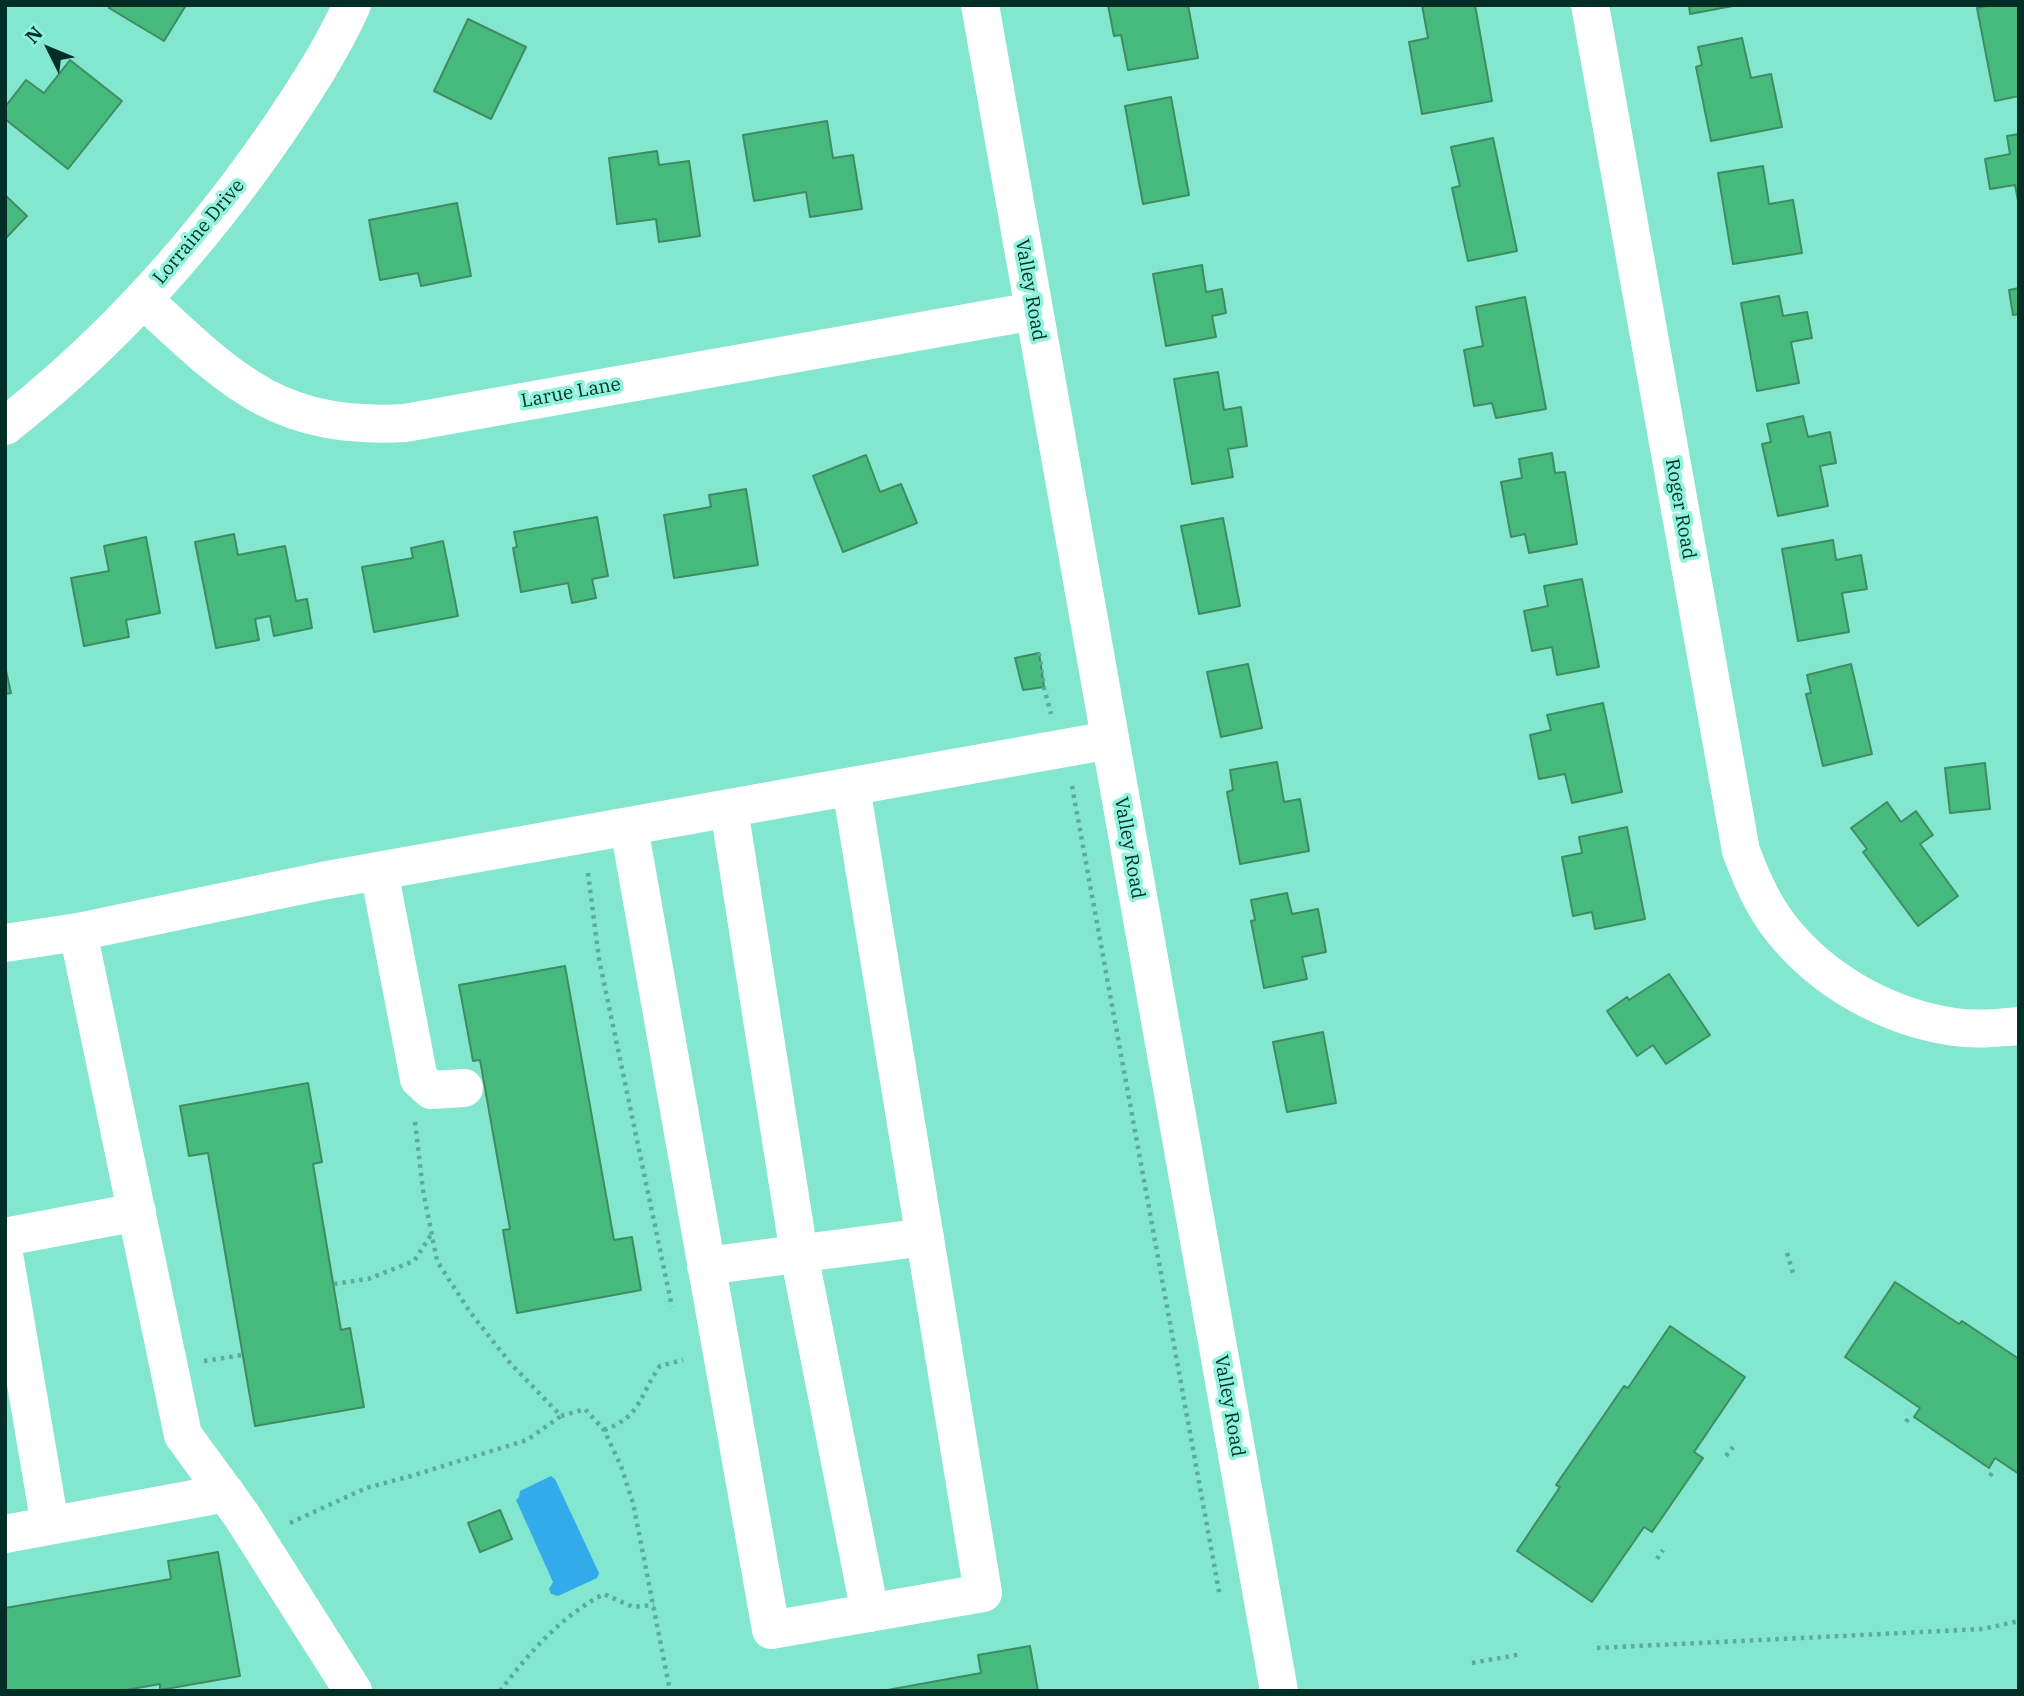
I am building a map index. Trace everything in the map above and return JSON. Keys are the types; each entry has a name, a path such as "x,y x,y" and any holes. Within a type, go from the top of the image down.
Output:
{"street":[{"name":"Lorraine Drive","path":"5,426 95,349 190,247 253,167 306,88 352,5"},
{"name":"Valley Road","path":"980,5 1279,1691"},
{"name":"Roger Road","path":"1590,5 1741,851 1755,886 1779,926 1808,958 1836,981 1864,997 1905,1014 1954,1027 1988,1029 2019,1026"},
{"name":"Larue Lane","path":"143,299 202,354 242,386 287,409 337,422 371,425 405,423 1034,311"},
{"path":"5,943 78,932 379,871 1110,740"},
{"path":"629,827 771,1630 983,1593 850,787"},
{"path":"729,809 799,1254 870,1613"},
{"path":"379,871 419,1079 431,1090 464,1088"},
{"path":"78,932 183,1434 226,1493 353,1691"},
{"path":"5,1237 136,1212"},
{"path":"706,1266 925,1237"},
{"path":"5,1260 50,1525"},
{"path":"5,1534 226,1493"}],"path":[{"path":"1039,653 1044,688 1073,789 1222,1609"},
{"path":"587,867 599,959 672,1308"},
{"path":"425,1084 414,1134 437,1261 470,1312 511,1364 561,1416"},
{"path":"334,1284 368,1279 414,1261 432,1234"},
{"path":"1787,1253 1793,1273"},
{"path":"604,1430 623,1423 637,1408 647,1385 660,1366 683,1362 681,1349"},
{"path":"286,1525 366,1488 527,1440 561,1416 585,1409 604,1430 621,1466 633,1503 670,1691"},
{"path":"1906,1422 1911,1415"},
{"path":"1726,1457 1733,1447"},
{"path":"1990,1476 1994,1470"},
{"path":"1657,1559 1663,1550"},
{"path":"500,1691 552,1631 580,1606 604,1594 633,1607 654,1605"},
{"path":"1597,1648 1983,1629 2019,1621"},
{"path":"1472,1664 1522,1654"}],"water":[{"path":"551,1476 555,1479 599,1573 597,1578 558,1596 551,1594 549,1589 553,1582 516,1500 520,1491"}],"building":[{"path":"110,5 186,5 164,41 109,8"},
{"path":"1108,5 1188,5 1198,58 1128,70 1121,35 1114,36"},
{"path":"1422,5 1475,5 1492,101 1422,114 1409,42 1428,38"},
{"path":"1689,5 1738,5 1690,14"},
{"path":"2019,5 2019,96 1995,101 1977,8"},
{"path":"468,19 526,47 491,119 434,91"},
{"path":"1742,38 1751,78 1771,74 1782,127 1711,141 1696,67 1702,65 1698,47"},
{"path":"70,60 122,101 68,169 5,119 5,107 26,80 44,93"},
{"path":"1171,97 1189,195 1143,204 1125,106"},
{"path":"827,121 833,158 853,155 862,209 810,217 806,192 754,201 743,135"},
{"path":"2019,134 2019,206 2015,185 1990,189 1985,159 2010,154 2007,136"},
{"path":"1493,138 1517,251 1468,261 1452,188 1460,186 1451,147"},
{"path":"657,151 659,165 689,161 700,236 659,242 656,219 617,224 609,158"},
{"path":"1763,166 1769,204 1793,200 1802,253 1733,264 1718,173"},
{"path":"5,195 27,216 5,239"},
{"path":"457,203 471,276 421,286 418,273 380,280 369,220"},
{"path":"1202,265 1206,292 1222,289 1226,313 1212,316 1216,337 1166,346 1153,274"},
{"path":"2019,288 2019,314 2013,315 2009,290"},
{"path":"1779,296 1783,316 1807,312 1812,338 1791,342 1799,383 1757,391 1741,303"},
{"path":"1525,297 1546,409 1496,418 1492,403 1474,406 1464,350 1483,346 1476,307"},
{"path":"1218,372 1224,410 1241,407 1247,446 1228,449 1233,477 1192,484 1174,379"},
{"path":"1803,416 1808,437 1830,432 1836,463 1820,466 1828,506 1778,516 1762,444 1771,442 1767,424"},
{"path":"1552,453 1555,473 1565,472 1577,544 1529,553 1525,534 1511,537 1501,482 1522,478 1519,459"},
{"path":"866,455 880,492 901,484 917,523 843,552 813,476"},
{"path":"746,489 758,565 674,578 664,515 711,507 709,495"},
{"path":"597,517 608,576 592,579 596,598 572,603 568,583 521,592 513,548 517,547 514,532"},
{"path":"1223,518 1240,606 1199,614 1181,526"},
{"path":"234,534 238,555 285,546 296,601 307,599 312,628 274,636 270,616 255,619 259,640 216,648 195,542"},
{"path":"146,537 160,613 126,620 129,637 84,646 71,578 109,571 104,546"},
{"path":"1833,540 1836,560 1861,555 1867,589 1842,593 1849,632 1798,641 1782,549"},
{"path":"443,541 458,616 374,632 362,567 413,558 411,548"},
{"path":"1582,579 1599,667 1557,675 1552,647 1532,651 1524,611 1548,606 1544,586"},
{"path":"1039,653 1044,687 1023,690 1015,658"},
{"path":"1248,664 1262,728 1221,737 1207,672"},
{"path":"1851,664 1872,754 1823,766 1806,694 1811,693 1807,675"},
{"path":"5,666 11,693 5,694"},
{"path":"1603,703 1622,792 1572,803 1565,774 1539,779 1530,735 1551,730 1547,715"},
{"path":"1277,762 1284,802 1300,799 1309,851 1240,864 1227,792 1233,790 1230,770"},
{"path":"1985,763 1990,809 1950,813 1945,768"},
{"path":"1887,802 1901,822 1916,811 1933,835 1920,844 1958,896 1918,926 1863,852 1867,849 1851,828"},
{"path":"1627,827 1645,919 1595,929 1592,912 1573,916 1562,857 1582,853 1579,837"},
{"path":"1287,893 1292,914 1318,909 1326,952 1302,957 1307,979 1264,988 1251,921 1255,920 1251,900"},
{"path":"565,966 614,1240 632,1237 641,1290 517,1313 503,1230 510,1229 480,1060 473,1061 459,985"},
{"path":"1669,974 1710,1035 1666,1064 1653,1045 1637,1056 1607,1011"},
{"path":"1323,1032 1336,1103 1287,1112 1273,1042"},
{"path":"308,1083 322,1162 313,1164 341,1330 350,1328 364,1407 255,1426 208,1153 189,1156 180,1106"},
{"path":"1895,1282 1959,1324 1962,1321 2019,1359 2019,1474 1995,1458 1989,1468 1914,1417 1920,1408 1845,1357"},
{"path":"1670,1326 1745,1377 1694,1452 1703,1458 1652,1532 1644,1527 1592,1602 1517,1551 1560,1487 1556,1485 1624,1386 1628,1388"},
{"path":"500,1510 512,1539 480,1552 468,1523"},
{"path":"218,1552 240,1676 160,1690 160,1684 120,1691 5,1691 5,1608 171,1579 168,1561"},
{"path":"1030,1646 1038,1691 882,1691 981,1673 978,1655"}]}
